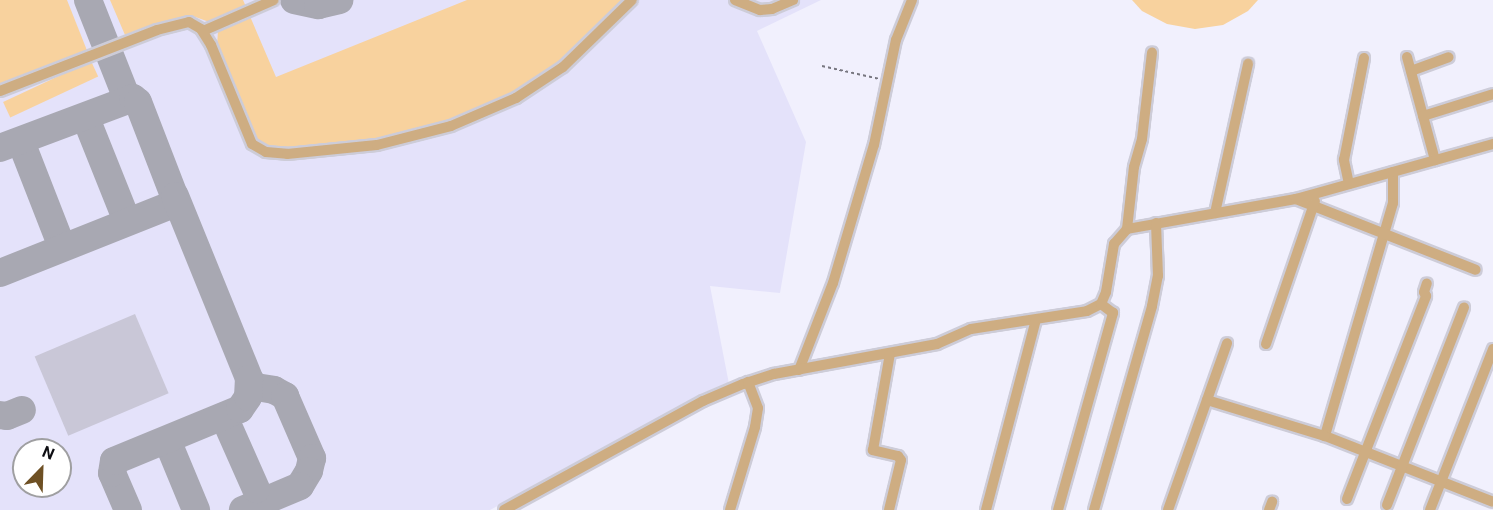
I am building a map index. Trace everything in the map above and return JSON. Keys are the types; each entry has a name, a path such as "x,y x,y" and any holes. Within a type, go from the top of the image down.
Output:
{"street":[{"path":"203,31 274,0"},
{"path":"0,92 172,24 189,22 203,31 212,45 249,141 266,152 287,154 377,145 423,135 474,118 516,98 550,77 632,0"},
{"path":"735,0 760,10 772,9 793,0"},
{"path":"799,370 833,283 874,145 896,40 912,0"},
{"path":"504,510 704,401 748,382 937,344 971,329 1087,311 1101,304 1106,292 1114,244 1127,229 1134,167 1142,140 1152,53"},
{"path":"1407,57 1435,160"},
{"path":"1411,71 1449,57"},
{"path":"1349,184 1344,160 1364,58"},
{"path":"1215,213 1248,64"},
{"path":"1423,116 1493,94"},
{"path":"1127,229 1296,199 1493,144"},
{"path":"1325,436 1393,203 1393,172"},
{"path":"1266,344 1318,193"},
{"path":"1296,199 1476,270"},
{"path":"1094,510 1152,306 1158,276 1155,223"},
{"path":"1347,499 1426,296 1424,292 1427,283"},
{"path":"1058,510 1113,313 1101,304"},
{"path":"1387,506 1464,308"},
{"path":"986,510 1036,319"},
{"path":"1168,510 1227,343"},
{"path":"1430,510 1493,349"},
{"path":"889,510 901,460 898,456 873,450 890,354"},
{"path":"730,510 755,427 758,408 748,382"},
{"path":"1208,400 1325,436 1493,502"}],"path":[{"path":"822,66 887,81"}],"shaded area":[{"path":"0,0 821,0 757,31 806,142 780,293 710,286 729,384 683,406 490,510 0,510"},
{"path":"0,0 67,0 88,53 0,87"},
{"path":"110,0 243,0 247,9 212,23 190,15 125,35"},
{"path":"467,0 627,0 566,60 507,98 441,125 378,140 287,149 267,147 258,142 253,137 217,47 218,30 249,14 276,77"},
{"path":"1132,0 1258,0 1248,11 1223,25 1195,29 1167,24 1142,11"},
{"path":"91,61 98,76 10,117 3,102"}],"building":[{"path":"135,314 169,393 68,436 35,357"}],"taxiway":[{"path":"88,0 124,91"},
{"path":"294,0 318,5 339,0"},
{"path":"0,148 133,98 138,102 175,198 171,205 0,273"},
{"path":"87,121 125,216"},
{"path":"23,147 60,242"},
{"path":"175,196 250,381 256,387 274,390 285,396 312,458 309,471 300,486 243,510"},
{"path":"128,510 112,473 114,461 240,409 248,397 249,379"},
{"path":"0,415 7,416 22,410"},
{"path":"229,428 256,489"},
{"path":"172,452 196,510"}]}
